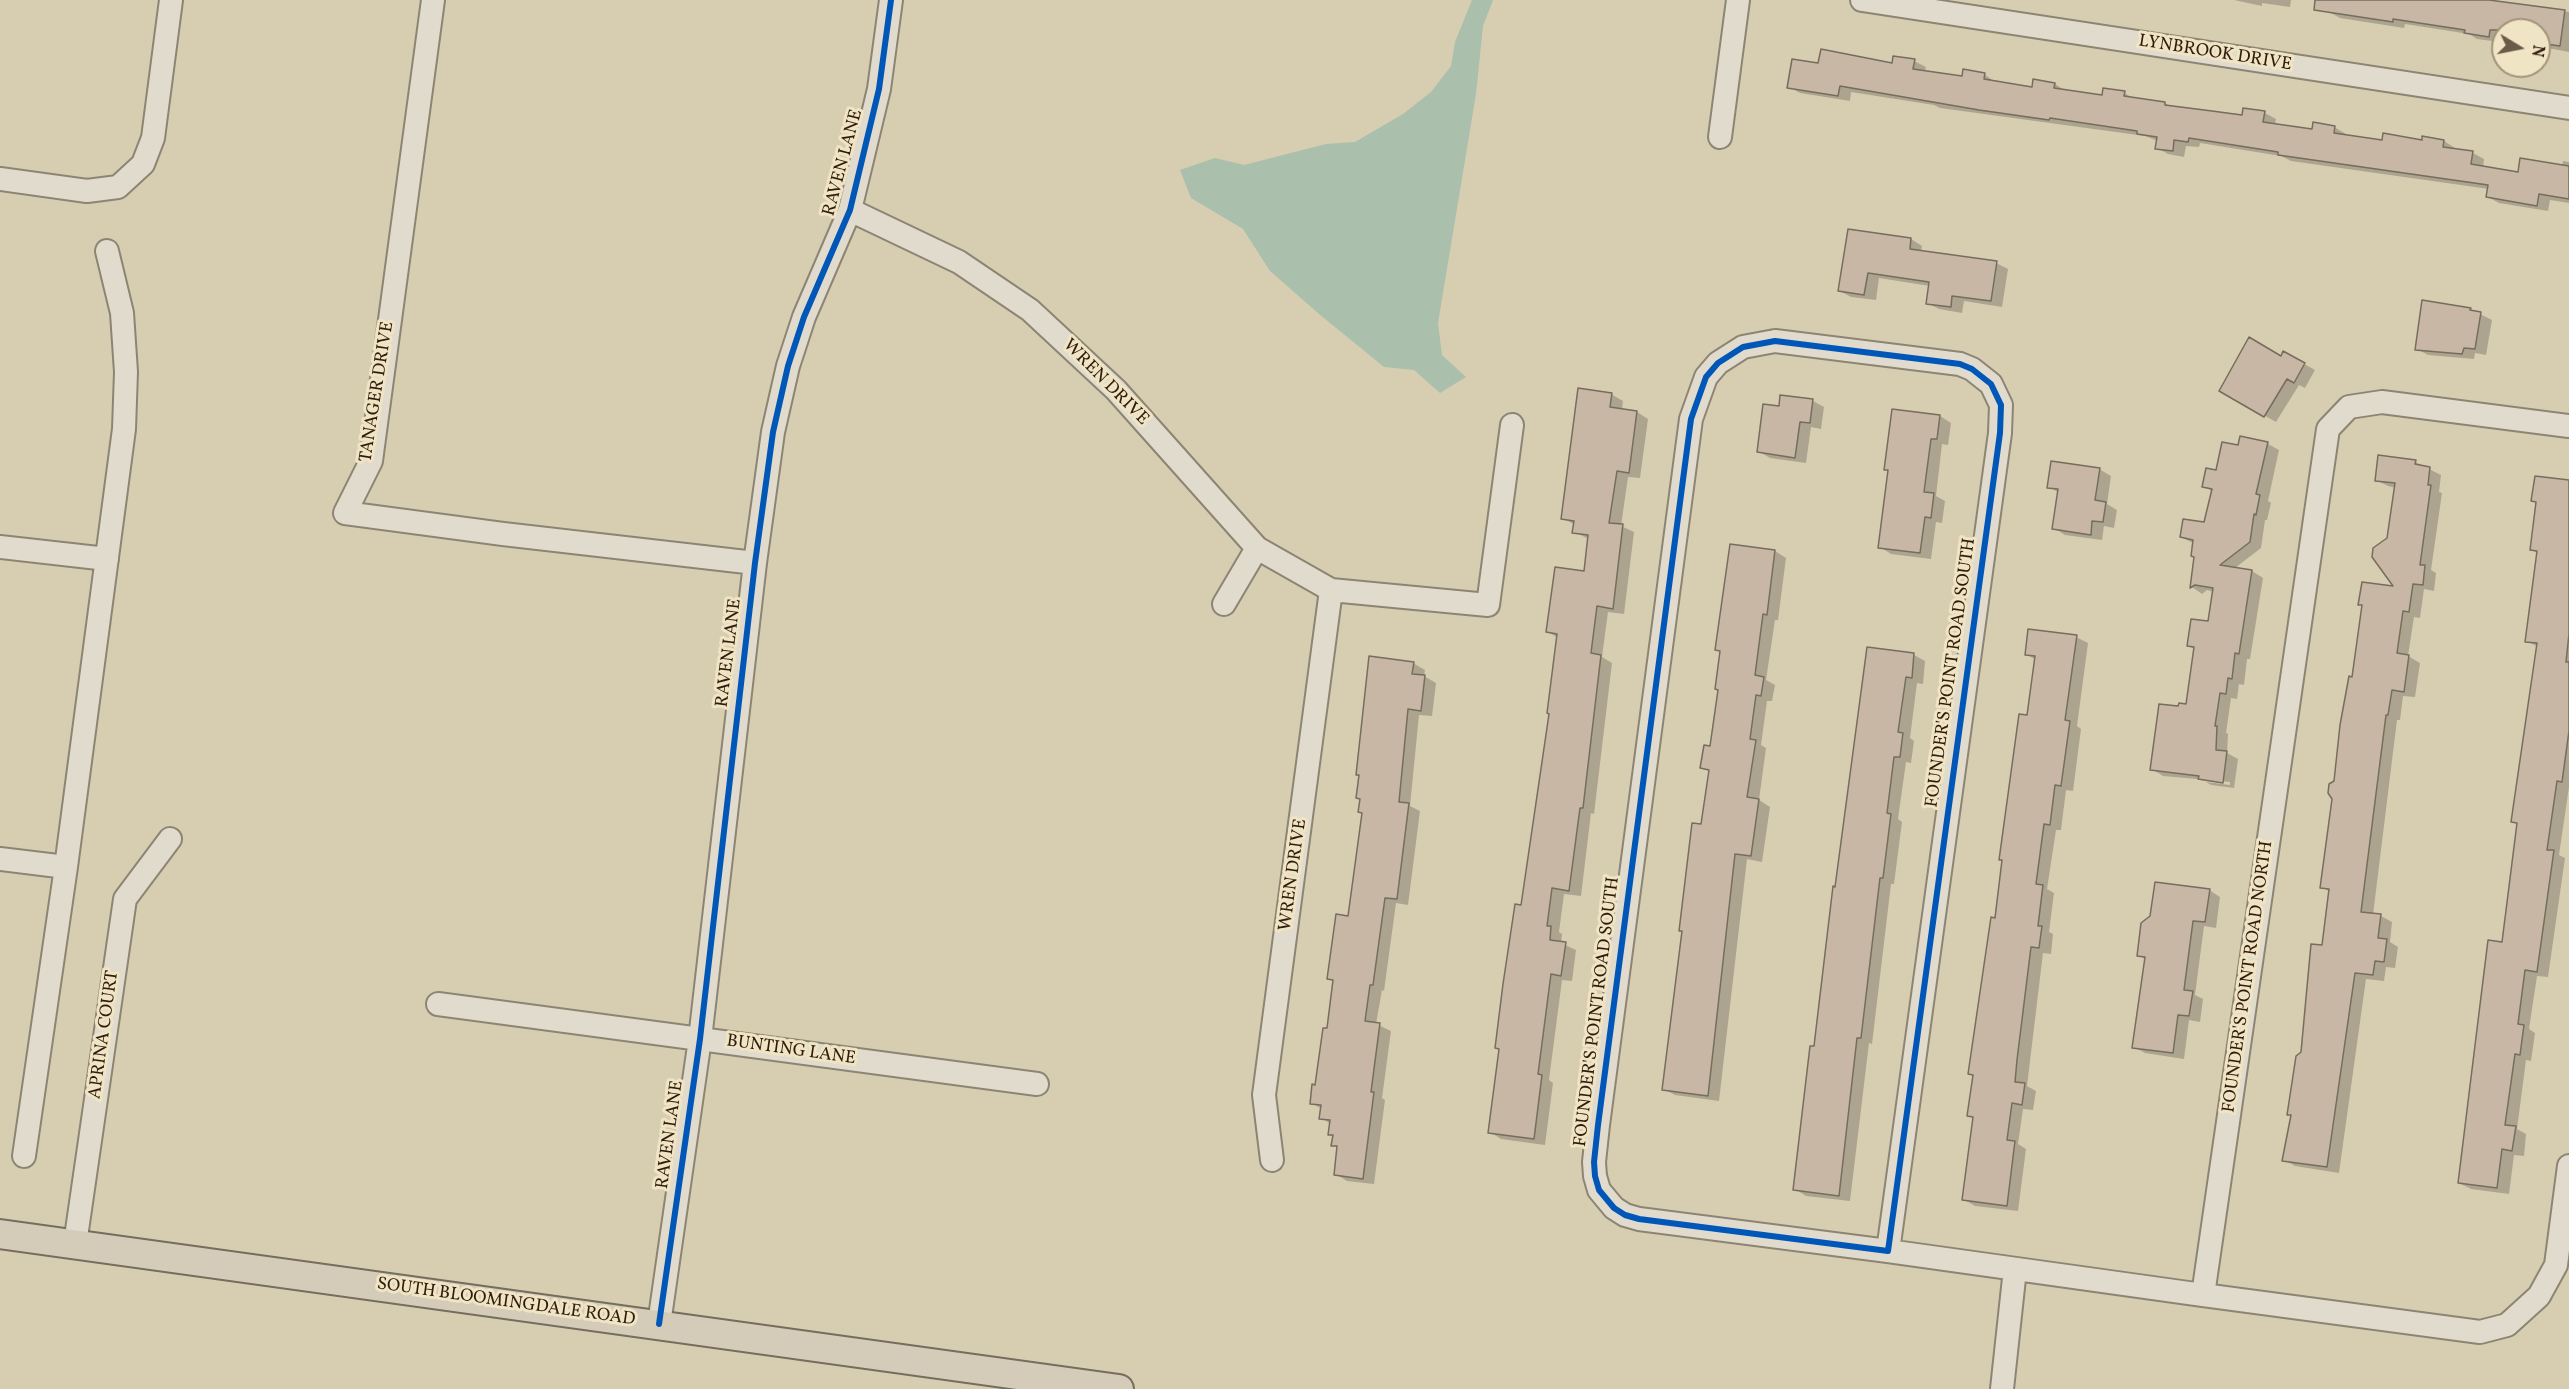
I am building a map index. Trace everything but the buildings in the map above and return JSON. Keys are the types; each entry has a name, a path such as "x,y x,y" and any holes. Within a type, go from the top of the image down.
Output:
{"main road":[{"name":"SOUTH BLOOMINGDALE ROAD","path":"0,1234 659,1324 1009,1381 1119,1389"}],"street":[{"path":"0,178 87,191 118,187 142,164 153,138 171,0"},
{"name":"TANAGER DRIVE","path":"433,0 371,461 345,513 755,563"},
{"name":"RAVEN LANE","path":"659,1324 700,1039 755,563 773,432 788,366 804,317 850,210 879,89 891,0"},
{"path":"1720,137 1738,0"},
{"name":"LYNBROOK DRIVE","path":"1862,0 2569,108"},
{"name":"WREN DRIVE","path":"850,210 959,262 1030,310 1116,390 1257,548 1331,590 1488,605 1512,424"},
{"path":"24,1156 66,867 124,429 126,372 122,313 107,251"},
{"name":"FOUNDER'S POINT ROAD SOUTH","path":"1888,1251 2000,439 2001,405 1991,384 1972,369 1960,364 1791,341 1760,342 1743,347 1718,363 1706,377 1691,419 1598,1125 1594,1162 1599,1190 1614,1208 1625,1215 1639,1219 2203,1295"},
{"name":"FOUNDER'S POINT ROAD NORTH","path":"2203,1295 2328,429 2349,407 2382,402 2569,426"},
{"path":"0,547 106,559"},
{"path":"1224,604 1257,548"},
{"name":"WREN DRIVE","path":"1272,1161 1264,1095 1331,590"},
{"name":"APRINA COURT","path":"75,1245 125,899 170,839"},
{"path":"0,859 66,867"},
{"name":"BUNTING LANE","path":"438,1004 1037,1084"},
{"path":"2203,1295 2480,1332 2506,1325 2539,1296 2556,1265 2569,1167"},
{"path":"2002,1389 2015,1269"}],"shaded area":[{"path":"1472,0 1493,0 1483,26 1476,94 1438,323 1442,355 1466,377 1440,393 1414,370 1384,367 1319,314 1270,271 1243,229 1191,198 1180,170 1215,158 1244,165 1326,144 1355,142 1403,114 1431,92 1451,66 1455,42"}],"cycle path":[{"path":"659,1324 700,1039 755,563 773,432 788,366 804,317 850,210 879,89 891,0"},
{"path":"1775,341 1960,364 1972,369 1991,384 2001,405 2000,433 1888,1251 1639,1219 1625,1215 1614,1208 1599,1190 1595,1176 1594,1162 1598,1125 1691,419 1706,377 1718,363 1743,347 1775,341"}]}
